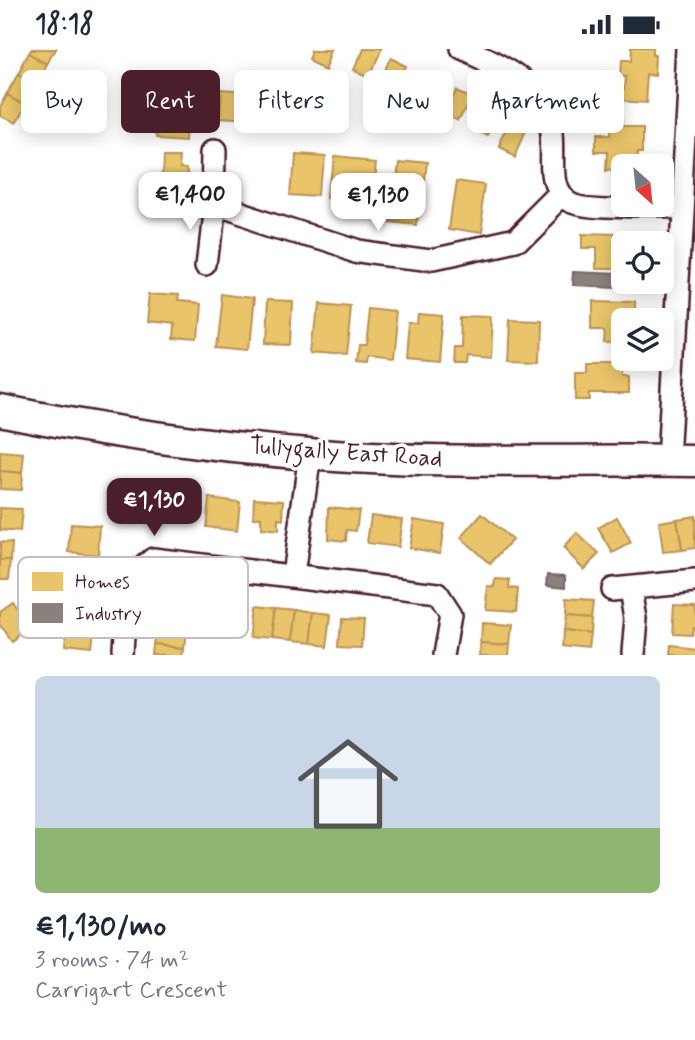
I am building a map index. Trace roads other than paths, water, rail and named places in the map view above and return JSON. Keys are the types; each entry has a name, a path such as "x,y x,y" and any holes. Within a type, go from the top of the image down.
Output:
{"street":[{"path":"459,49 509,71 524,83 543,107 555,135 556,183 570,202 586,206 681,208"},
{"path":"682,461 681,208 691,49"},
{"path":"207,265 214,205 215,149"},
{"path":"214,205 356,251 431,261 513,243 562,194"},
{"name":"Tullygally East Road","path":"0,410 101,430 310,454 451,460 682,461"},
{"path":"293,575 310,454"},
{"path":"248,570 437,594 450,614 443,655"},
{"path":"633,655 636,618 622,588 695,581"}]}
